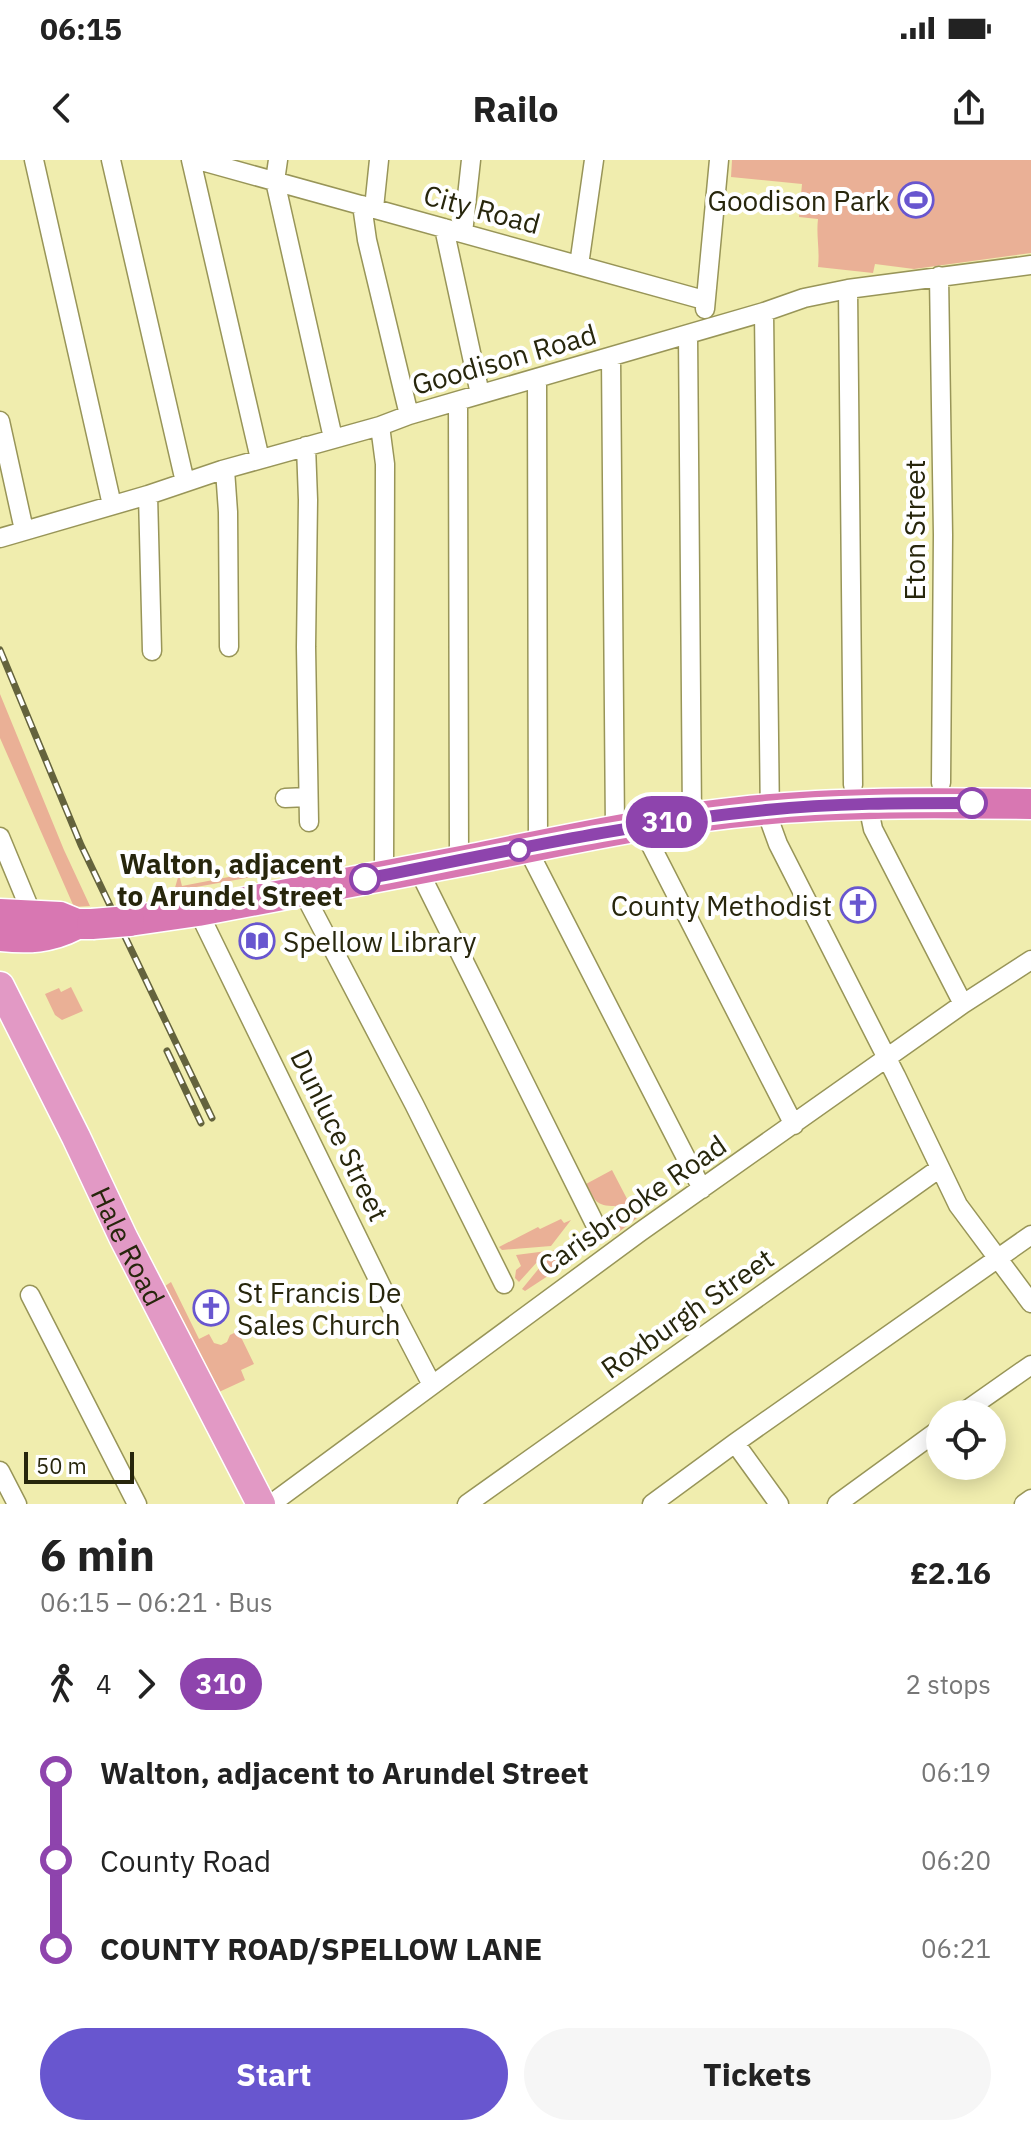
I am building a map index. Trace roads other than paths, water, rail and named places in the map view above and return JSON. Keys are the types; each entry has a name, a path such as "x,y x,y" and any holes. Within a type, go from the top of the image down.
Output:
{"highway":[{"path":"0,936 39,938 84,924 198,911 628,828 860,795 940,803 1031,804"},
{"path":"15,915 60,917 84,924"}],"main road":[{"name":"Hale Road","path":"0,986 123,1237 261,1504"}],"street":[{"path":"34,160 112,505"},
{"path":"111,160 185,482"},
{"path":"191,160 260,459"},
{"name":"City Road","path":"198,160 704,300"},
{"path":"278,160 275,181 333,438"},
{"path":"379,160 368,206 367,240 409,415"},
{"path":"463,233 471,160"},
{"path":"579,265 594,160"},
{"path":"692,818 697,331 704,300 719,160"},
{"path":"444,228 480,394"},
{"path":"1031,265 1031,272"},
{"name":"Goodison Road","path":"0,538 804,298 848,289 1031,265"},
{"name":"Eton Street","path":"939,276 943,535 941,783"},
{"path":"848,289 860,795 873,829 963,1004"},
{"path":"772,309 770,822 778,844 958,1205 1031,1303"},
{"path":"611,357 628,828 794,1125"},
{"path":"537,378 532,847 702,1189"},
{"path":"458,401 459,861"},
{"path":"0,421 24,530"},
{"path":"380,426 385,464 384,875"},
{"path":"306,446 309,822"},
{"path":"225,470 229,647"},
{"path":"148,495 152,651"},
{"path":"285,798 308,797"},
{"path":"0,837 29,907 15,915"},
{"path":"418,869 597,1228"},
{"path":"302,890 504,1284"},
{"name":"Dunluce Street","path":"198,911 432,1385"},
{"name":"Carisbrooke Road","path":"271,1504 640,1232 885,1058 1031,960"},
{"name":"Roxburgh Street","path":"467,1504 940,1168"},
{"path":"652,1504 1031,1235"},
{"path":"30,1295 137,1504"},
{"path":"981,1400 1031,1365"},
{"path":"837,1504 926,1439"},
{"path":"735,1443 779,1504"},
{"path":"0,1471 17,1504"},
{"path":"1024,1504 1031,1499"}],"railway":[{"path":"0,650 81,845 212,1118"},
{"path":"167,1051 201,1123"}],"place":[{"name":"Goodison Park","path":"916,200"},
{"name":"Walton, adjacent to Arundel Street","path":"365,879"},
{"name":"County Methodist","path":"858,905"},
{"name":"Spellow Library","path":"257,941"},
{"name":"St Francis De Sales Church","path":"211,1308"}]}
